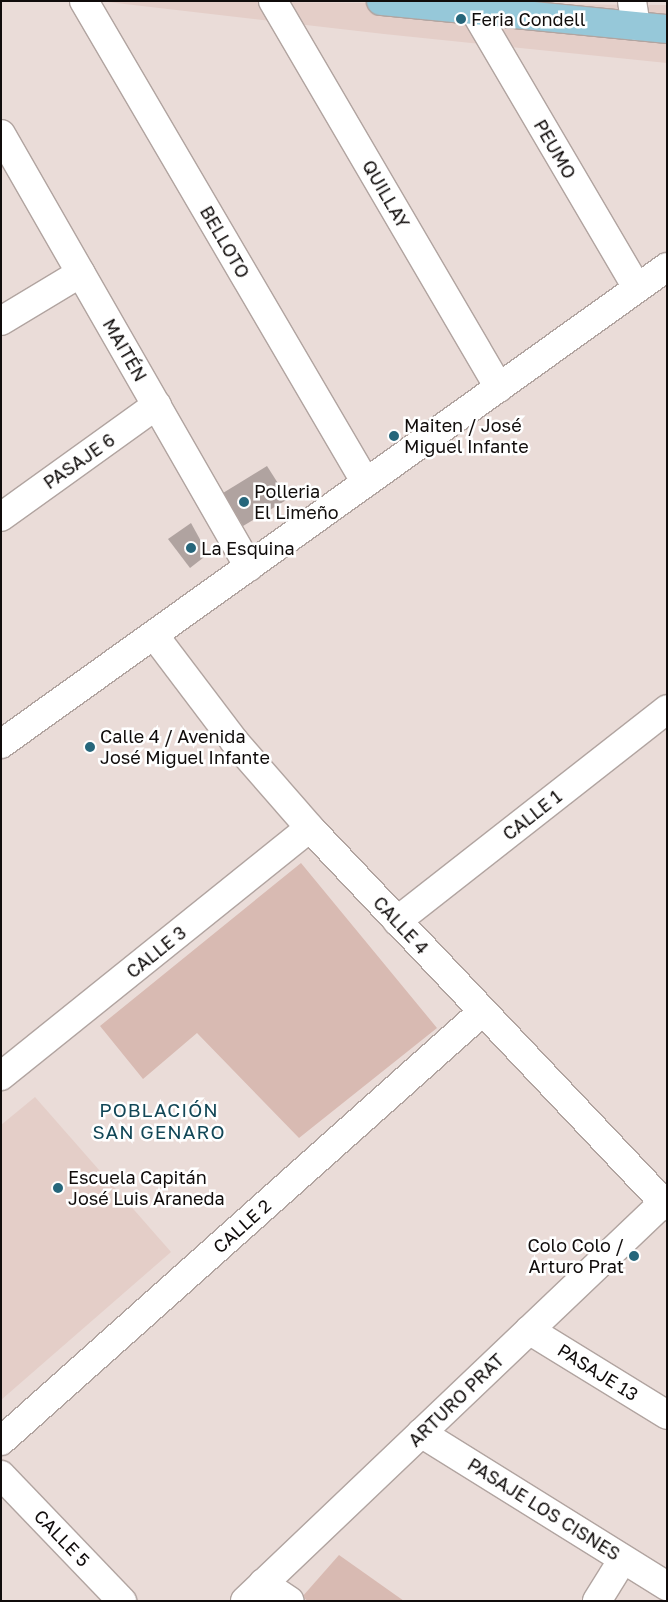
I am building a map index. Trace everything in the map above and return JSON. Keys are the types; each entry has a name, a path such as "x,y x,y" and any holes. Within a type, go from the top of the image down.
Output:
{"main road":[{"path":"380,1 474,10 634,14 667,29"}],"street":[{"name":"BELLOTO","path":"84,1 366,483"},
{"name":"QUILLAY","path":"273,1 499,388"},
{"name":"PEUMO","path":"474,10 636,288"},
{"name":"MAITÉN","path":"5,147 81,273 249,567"},
{"path":"1,744 667,267"},
{"path":"1,321 81,273"},
{"name":"PASAJE 6","path":"1,517 157,406"},
{"name":"CALLE 4","path":"154,635 235,742 310,828 482,1012 666,1203"},
{"name":"CALLE 1","path":"397,921 667,709"},
{"name":"CALLE 3","path":"1,1076 310,828"},
{"name":"CALLE 2","path":"1,1441 482,1012"},
{"name":"ARTURO PRAT","path":"254,1592 529,1330 666,1203"},
{"name":"PASAJE 13","path":"529,1330 667,1415"},
{"name":"PASAJE LOS CISNES","path":"421,1433 667,1586"},
{"name":"CALLE 5","path":"1,1475 122,1601"},
{"path":"597,1601 623,1559"},
{"path":"254,1592 290,1601"}],"shaded area":[{"name":"Feria Condell","path":"99,1 667,5 667,63 384,34"},
{"path":"301,863 437,1028 299,1138 197,1033 143,1079 100,1026"},
{"name":"Escuela Capitán José Luis Araneda","path":"35,1097 171,1252 1,1400 1,1125"},
{"path":"339,1555 404,1601 308,1601 302,1597"}],"building":[{"path":"267,466 288,499 243,526 223,493"},
{"name":"La Esquina","path":"191,523 208,554 190,568 168,539"}],"place":[{"name":"Feria Condell","path":"461,19"},
{"name":"Maiten / José Miguel Infante","path":"394,436"},
{"name":"Polleria El Limeño","path":"244,502"},
{"name":"La Esquina","path":"191,548"},
{"name":"Calle 4 / Avenida José Miguel Infante","path":"90,747"},
{"name":"Escuela Capitán José Luis Araneda","path":"58,1188"},
{"name":"Colo Colo / Arturo Prat","path":"634,1256"}],"district":[{"name":"POBLACIÓN SAN GENARO","path":"159,1121"}]}
